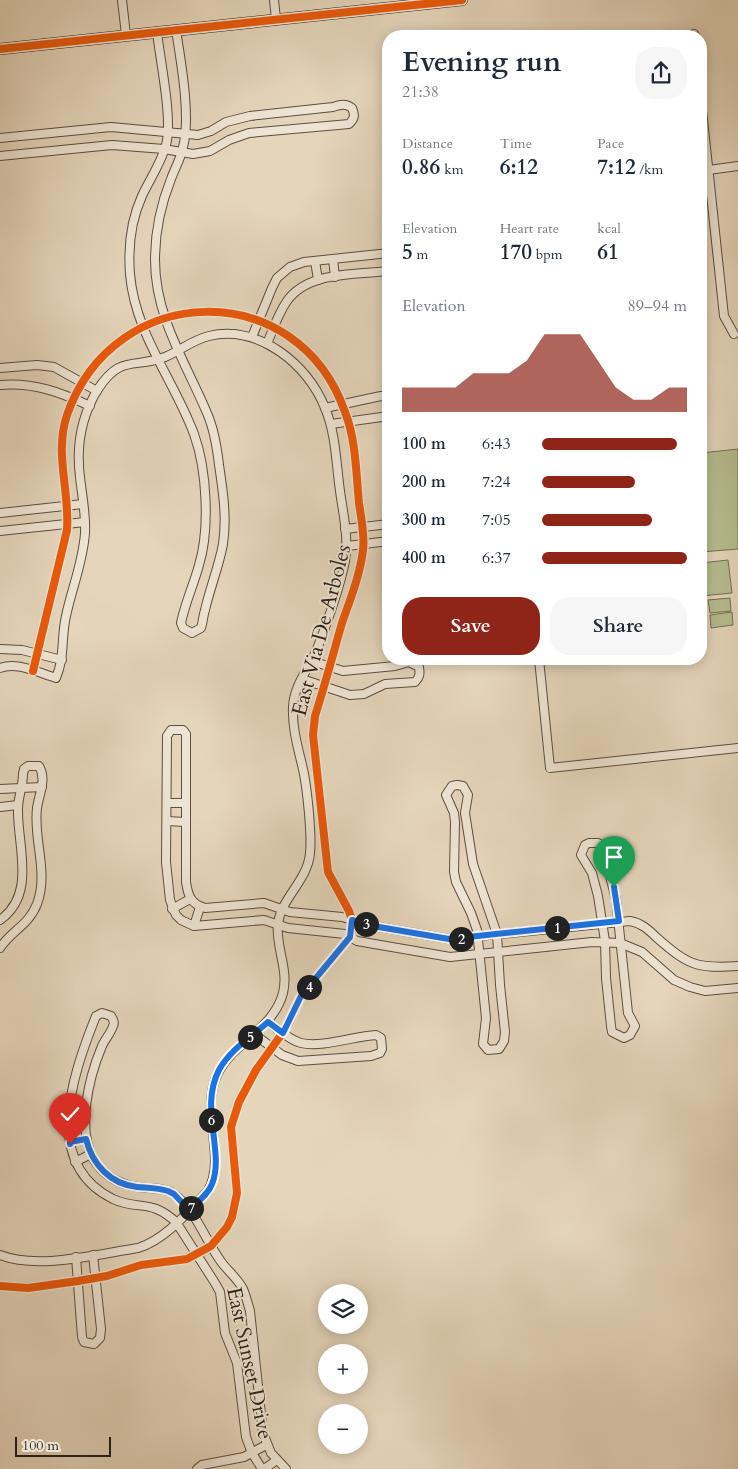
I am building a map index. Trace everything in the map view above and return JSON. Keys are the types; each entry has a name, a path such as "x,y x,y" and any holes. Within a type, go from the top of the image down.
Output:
{"main road":[{"path":"0,49 462,0"}],"street":[{"path":"122,0 126,35"},
{"path":"274,0 276,19"},
{"path":"157,32 167,131 164,149 141,198 131,239 130,276 133,296 142,327 195,436 207,516 203,548 181,623 183,628 192,633 201,628 203,624 204,611 223,543 224,511 213,430 164,318 156,276 155,250 159,222 165,196 182,153 186,134 176,30"},
{"path":"0,138 111,127 186,134 205,133 226,122 246,117 347,104 352,108 354,114 354,119 349,124 248,134 229,140 210,151 193,154 164,149 105,145 0,156"},
{"path":"262,115 263,132"},
{"path":"246,117 248,134"},
{"path":"707,170 738,166"},
{"path":"707,185 724,316 734,334"},
{"path":"252,337 257,321 277,278 296,264 382,254"},
{"path":"333,259 336,277"},
{"path":"315,261 318,280"},
{"path":"267,344 286,302 292,294 307,284 336,277 382,272"},
{"name":"East Via De Arboles","path":"76,1257 147,1245 155,1241 208,1192 212,1183 214,1161 211,1102 215,1080 219,1070 232,1053 268,1022 280,1002 285,980 278,925 282,908 301,880 311,852 304,776 296,744 294,696 312,661 341,576 347,546 331,424 311,381 282,353 252,337 220,334 197,339 158,360 133,362 119,367 106,378 97,391 83,424 79,451 85,522 82,558 65,621 62,660 56,678 33,671 68,524 61,452 66,417 74,398 92,367 111,347 142,327 164,318 187,313 216,312 238,315 274,328 291,338 308,352 324,370 342,403 348,421 352,439 363,543 359,570 315,716 313,734 326,859 330,878 352,920"},
{"path":"0,368 46,366 66,373 97,391"},
{"path":"0,386 32,385 74,398 90,406"},
{"path":"325,408 382,396"},
{"path":"331,424 382,417"},
{"path":"0,513 83,504"},
{"path":"0,531 85,522"},
{"path":"345,529 382,525"},
{"path":"347,546 382,542"},
{"path":"0,649 16,649 62,660"},
{"path":"312,661 329,667 350,670 398,665"},
{"path":"302,679 324,688 350,695 364,694 385,684 415,682 419,678 420,672 419,667 415,665"},
{"path":"540,665 550,768 738,748"},
{"path":"0,668 10,666 33,671"},
{"path":"738,966 711,968 690,962 676,954 642,925 630,921 477,937 440,938 373,926 352,920 290,912 282,908 258,903 200,907 190,899 185,872 186,734 183,730 177,729 171,730 167,736 166,862 172,909 181,920 194,926 264,920 288,928 332,931 357,940 442,956 479,955 605,941 620,942 642,952 674,980 690,988 705,991 738,988"},
{"path":"0,920 13,907 21,886 23,855 18,805 24,769 34,765 39,766 42,770 42,787 37,816 42,861 41,893 30,918 0,948"},
{"path":"452,786 463,786 468,795 465,814 469,842 474,864 497,934 505,1032 502,1046 499,1049 488,1050 483,1044 486,1018 475,922 456,882 454,872 455,822 454,813 446,795 452,786"},
{"path":"0,789 42,787"},
{"path":"167,803 185,803"},
{"path":"0,807 18,805"},
{"path":"167,821 185,822"},
{"path":"589,843 598,843 602,846 611,874 619,921 628,1013 635,1026 630,1035 624,1038 612,1032 606,978 605,941 596,885 581,854 582,850 589,843"},
{"path":"172,909 190,899"},
{"path":"194,926 200,907"},
{"path":"0,1286 28,1288 95,1279 132,1267 187,1259 211,1246 227,1227 235,1204 236,1186 231,1137 234,1116 248,1082 283,1033 301,996 350,937 352,920"},
{"path":"75,1162 91,1154 86,1139 85,1118 92,1077 103,1044 114,1026 114,1020 107,1013 96,1016 79,1060 70,1099 68,1128 75,1162 90,1183 106,1195 123,1202 156,1208 179,1219"},
{"path":"254,1034 272,1048 291,1059 304,1062 376,1055 382,1049 380,1038 376,1035 307,1044 294,1040 268,1022"},
{"path":"70,1142 86,1139"},
{"name":"East Sunset Drive","path":"91,1154 98,1166 117,1182 131,1186 168,1191 174,1194 189,1210 221,1262 237,1280 247,1299 261,1422 266,1445 276,1460 286,1469"},
{"name":"East Sunset Drive","path":"179,1219 186,1239 200,1253 220,1292 225,1333 237,1363 246,1437 252,1453 263,1469"},
{"path":"0,1255 29,1262 76,1257 82,1337 84,1342 94,1344 98,1342 101,1334 93,1255"},
{"path":"197,1469 202,1465 235,1459 252,1453 266,1445"},
{"path":"263,1469 276,1460"}],"green space":[{"path":"738,449 738,549 707,552 707,452"},
{"path":"728,560 732,593 707,595 707,562"},
{"path":"730,598 731,611 710,613 708,600"},
{"path":"732,612 733,625 711,628 710,615"}],"cycle path":[{"path":"0,49 462,0"},
{"path":"0,1286 28,1288 107,1276 141,1265 187,1259 211,1246 227,1227 232,1217 237,1193 231,1127 239,1102 256,1070 289,1024 301,996 352,932 352,920 349,911 328,872 313,735 315,716 360,569 363,532 353,445 345,412 321,368 288,336 249,318 206,312 163,319 124,338 91,371 67,415 63,430 62,458 67,530 33,671"}],"route":[{"path":"70,1144 70,1142 86,1139 93,1159 98,1166 117,1182 168,1191 181,1200 189,1210 208,1192 212,1183 214,1161 211,1102 219,1070 232,1053 268,1022 283,1033 301,996 350,937 352,920 373,926 449,939 619,921 614,887"}]}
